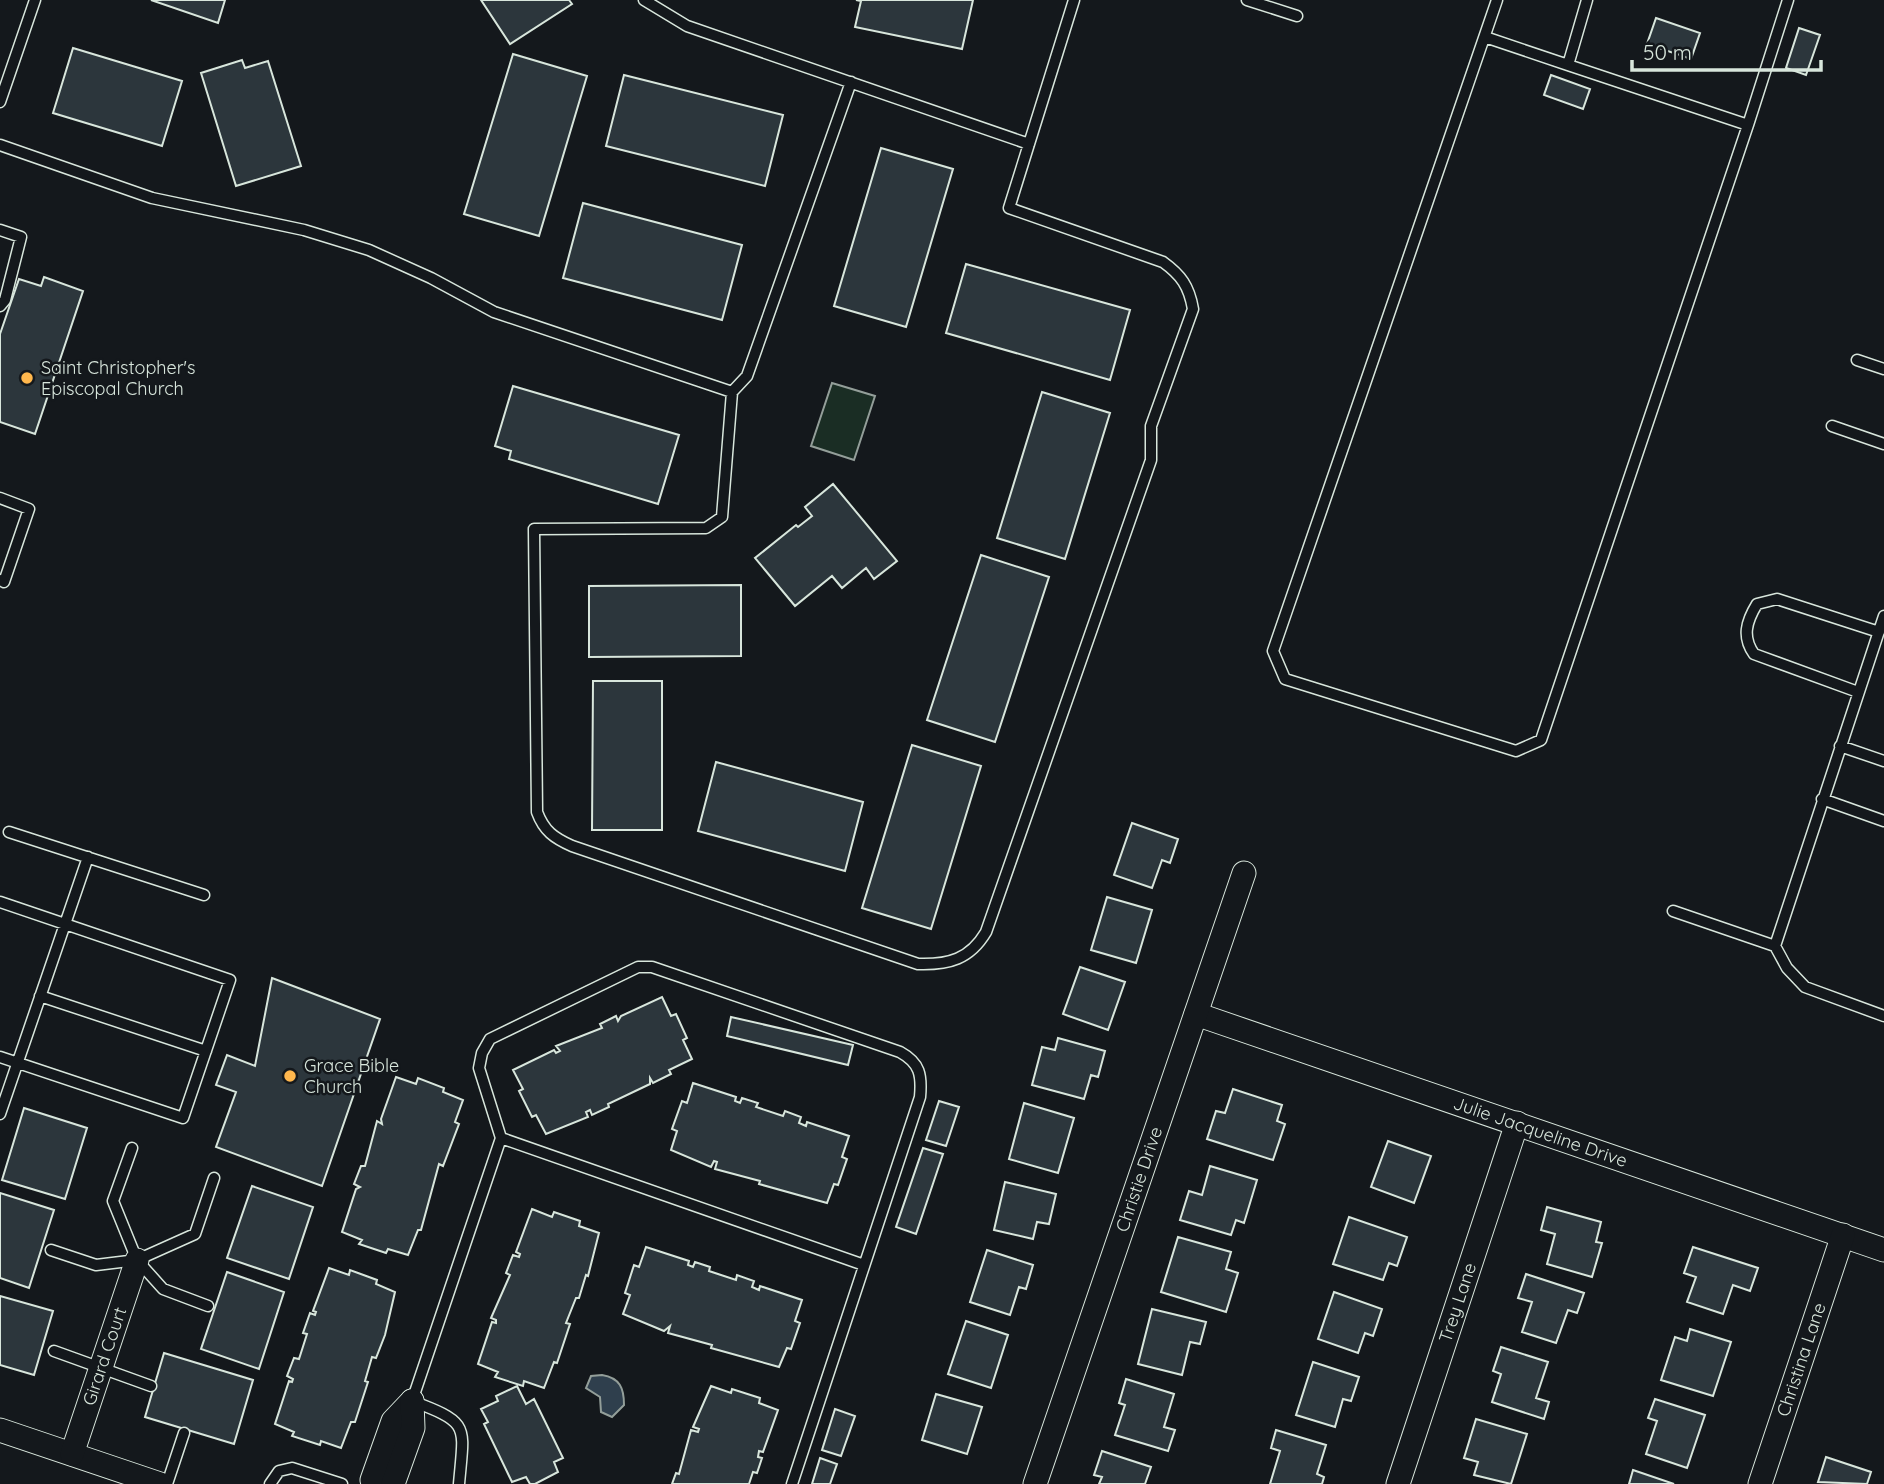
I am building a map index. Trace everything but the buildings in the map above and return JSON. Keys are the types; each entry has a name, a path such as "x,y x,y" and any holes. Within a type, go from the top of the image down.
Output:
{"street":[{"name":"Christie Drive","path":"1035,1484 1244,873"},
{"name":"Julie Jacqueline Drive","path":"1196,1014 1884,1250"},
{"name":"Trey Lane","path":"1398,1484 1517,1123"},
{"name":"Christina Lane","path":"1760,1484 1843,1235"},
{"name":"Girard Court","path":"72,1454 137,1260"},
{"path":"373,1484 372,1480 393,1421 412,1401"},
{"path":"393,1484 413,1428 412,1401"},
{"path":"0,1430 160,1484"}],"lane":[{"path":"0,103 35,0"},
{"path":"644,0 687,26 1029,144"},
{"path":"851,82 747,376 732,392 722,517 706,528 534,529 537,812 542,826 553,837 572,846 918,964 941,964 960,959 976,949 986,932 1151,460 1151,426 1193,309 1190,289 1179,274 1163,261 1009,208 1074,0"},
{"path":"1247,0 1297,16"},
{"path":"1497,0 1273,651 1285,679 1516,751 1541,740 1788,0"},
{"path":"1568,65 1587,0"},
{"path":"1485,37 1748,125"},
{"path":"0,145 152,198 304,230 369,250 431,278 494,312 732,392"},
{"path":"0,230 21,237 5,300 0,306"},
{"path":"1857,360 1884,369"},
{"path":"1832,426 1884,444"},
{"path":"0,499 29,509 4,582 0,580"},
{"path":"1858,692 1754,654 1745,634 1750,615 1757,604 1777,599 1879,632"},
{"path":"1774,946 1884,616"},
{"path":"1840,746 1884,761"},
{"path":"1822,799 1884,821"},
{"path":"9,832 204,895"},
{"path":"0,1114 88,857"},
{"path":"0,902 230,980 183,1118 0,1057"},
{"path":"1672,911 1774,946 1787,968 1805,987 1884,1016"},
{"path":"459,1484 464,1448 461,1430 449,1415 412,1401 501,1138 479,1068 482,1053 490,1039 638,967 652,967 901,1052 915,1060 922,1078 920,1097 792,1484"},
{"path":"40,996 206,1051"},
{"path":"501,1138 864,1265"},
{"path":"132,1148 113,1201 137,1260 163,1289 208,1306"},
{"path":"51,1250 96,1265 137,1260 195,1234 214,1178"},
{"path":"54,1351 151,1386"},
{"path":"167,1484 184,1433"},
{"path":"270,1484 279,1471 292,1468 342,1484"}],"green space":[{"path":"832,383 875,396 854,460 811,446"}],"water":[{"path":"602,1375 617,1381 623,1394 624,1405 612,1417 601,1412 600,1397 586,1388 591,1376"}],"place":[{"name":"Saint Christopher's Episcopal Church","path":"27,378"},
{"name":"Grace Bible Church","path":"290,1076"}]}
